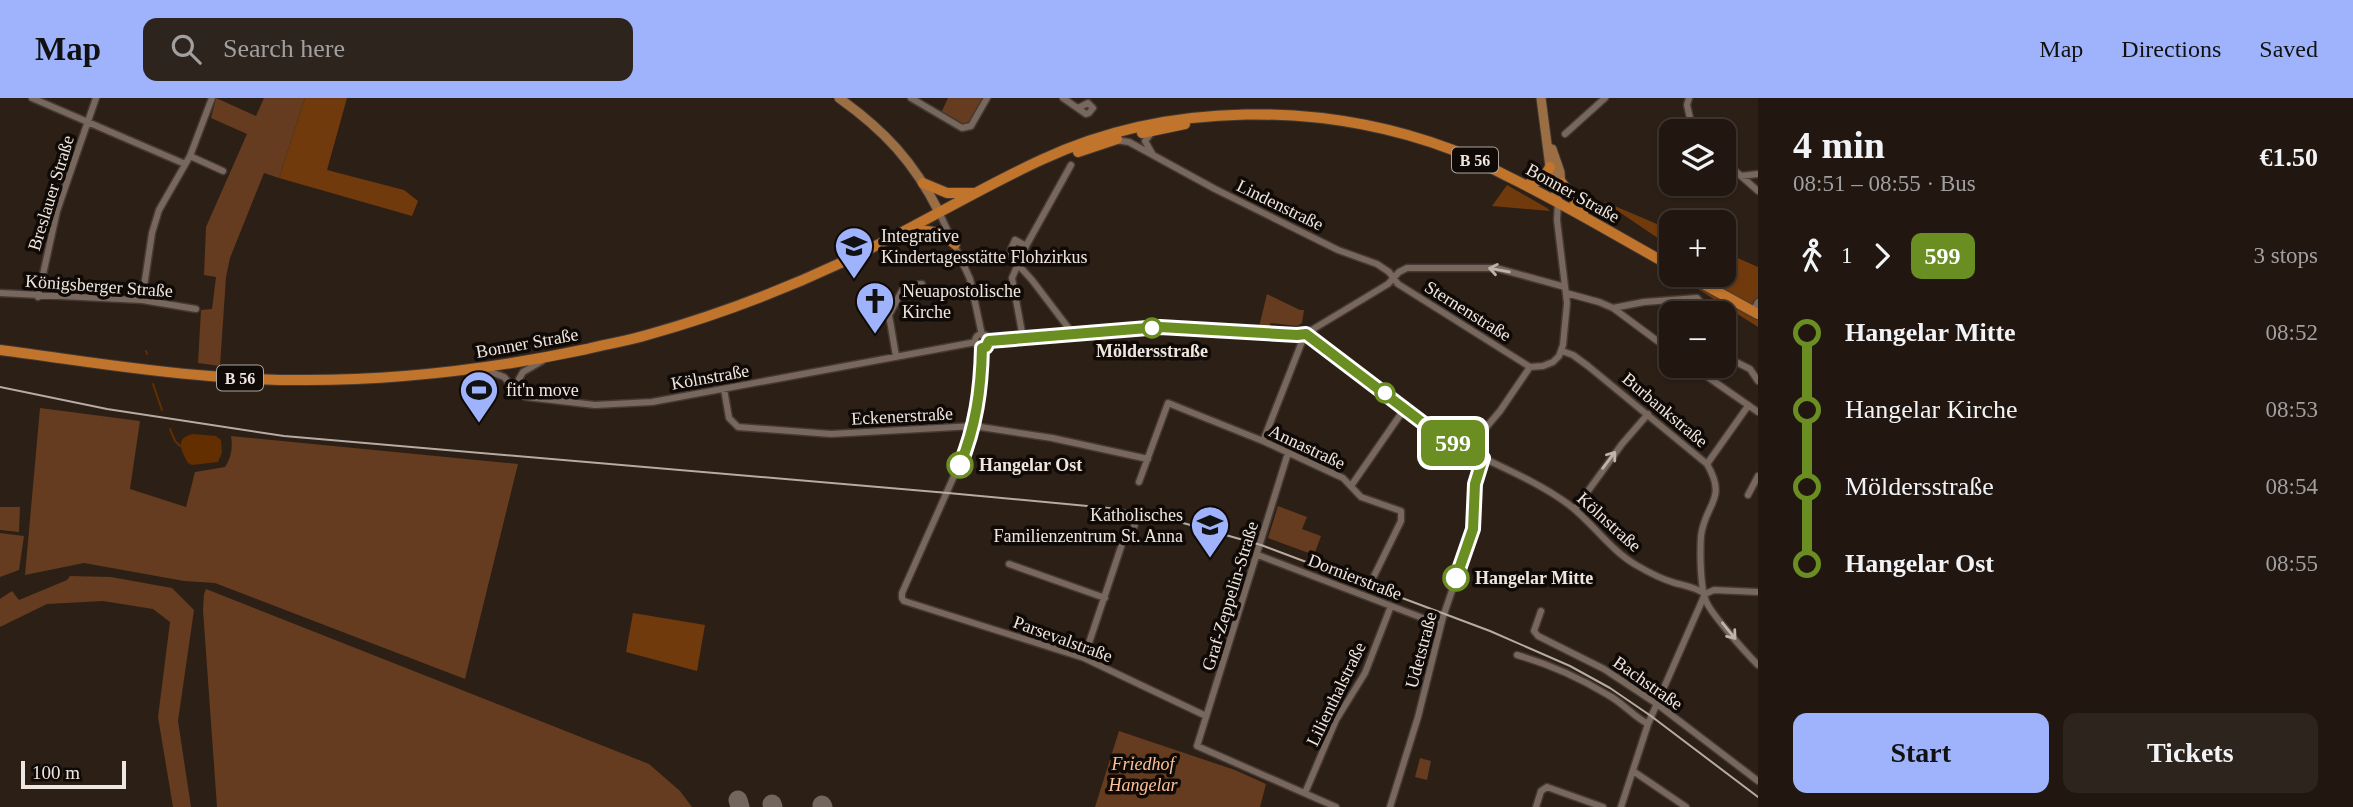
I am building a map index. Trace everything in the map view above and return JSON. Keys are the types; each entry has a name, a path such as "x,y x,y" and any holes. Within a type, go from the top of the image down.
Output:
{"main road":[{"name":"Bonner Straße","path":"0,350 211,376 287,380 389,378 481,368 548,357 645,336 760,298 845,261 1074,146 1125,130 1180,118 1290,116 1387,131 1454,151 1526,185 1659,259"},
{"name":"Bonner Straße","path":"1024,169 1115,140 1210,118"},
{"path":"1526,185 1543,179 1550,167"},
{"path":"923,183 947,193 976,193"},
{"path":"1562,183 1585,217"},
{"path":"904,231 933,231 955,244"},
{"path":"1711,287 1756,309"}],"street":[{"path":"32,98 185,164"},
{"name":"Breslauer Straße","path":"38,297 57,211 96,98"},
{"path":"142,300 152,233 159,210 190,156 212,98"},
{"path":"839,98 891,141 907,158 923,183 970,279 982,335"},
{"path":"911,98 962,128 971,126 987,98"},
{"path":"1063,98 1077,108"},
{"path":"1541,98 1550,167 1558,202"},
{"path":"1565,134 1605,98"},
{"path":"1689,98 1691,119"},
{"path":"1154,156 1145,141 1155,130"},
{"path":"1467,450 1500,411 1530,367 1549,364 1562,351 1567,303 1557,220 1562,183 1546,135"},
{"name":"Lindenstraße","path":"1115,140 1129,142 1338,250 1377,264 1393,278"},
{"path":"190,156 223,172"},
{"path":"1023,338 1012,278 1026,246 1071,165"},
{"path":"1736,172 1758,191"},
{"path":"1741,176 1758,174"},
{"path":"1026,246 1015,240 1011,249 1012,257 1073,334"},
{"path":"989,341 1160,327 1306,334 1388,284 1407,268 1496,268 1613,308 1659,342"},
{"name":"Sternenstraße","path":"1393,278 1398,284 1530,367"},
{"path":"896,356 889,315 904,287 922,284"},
{"name":"Königsberger Straße","path":"0,293 38,297 142,300 196,309"},
{"path":"1613,308 1644,302 1697,298 1700,301"},
{"path":"1264,441 1306,334"},
{"name":"Kölnstraße","path":"1306,334 1435,432 1543,488 1574,509 1614,550 1634,564 1658,577 1697,588 1705,594 1714,590 1758,592"},
{"path":"982,335 989,341"},
{"path":"974,426 982,386 982,348 976,342 982,335"},
{"path":"982,348 986,347 989,341"},
{"name":"Kölnstraße","path":"526,397 595,405 652,402 976,342"},
{"name":"Burbankstraße","path":"1562,351 1577,358 1707,464 1717,486 1701,535 1705,594"},
{"path":"526,397 520,390 519,379 523,372 548,357"},
{"path":"1736,362 1750,369 1758,381"},
{"path":"481,368 499,374 518,393 526,397"},
{"path":"1709,378 1758,412"},
{"name":"Eckenerstraße","path":"724,389 729,418 738,426 831,434 974,426 1052,438 1148,459"},
{"name":"Annastraße","path":"1148,459 1168,403 1264,441 1343,478 1361,497 1399,509 1402,514 1374,576"},
{"path":"1707,464 1748,406"},
{"path":"1351,486 1405,408"},
{"path":"1574,509 1648,414"},
{"name":"Parsevalstraße","path":"974,426 949,490 902,593 904,601 1084,658 1206,716"},
{"name":"Graf-Zeppelin-Straße","path":"1288,453 1197,746 1305,793"},
{"name":"Udetstraße","path":"1390,807 1418,717 1441,625 1473,529 1475,484 1483,458"},
{"path":"1139,482 1148,459"},
{"path":"1748,495 1758,476"},
{"path":"1084,658 1123,541 1132,533 1135,524"},
{"name":"Dornierstraße","path":"1258,555 1441,625"},
{"path":"1009,564 1105,598"},
{"path":"1705,594 1707,603 1758,665"},
{"path":"1621,807 1648,724 1705,594"},
{"name":"Lilienthalstraße","path":"1305,793 1336,720 1368,665 1391,606"},
{"name":"Bachstraße","path":"1541,611 1534,631 1538,636 1604,669 1657,704 1758,781"},
{"path":"1517,654 1586,682 1626,706 1635,717 1648,724"},
{"path":"1633,771 1686,807"},
{"path":"1536,807 1541,792 1547,787 1603,807"},
{"path":"1305,793 1336,807"}],"green space":[{"path":"216,98 256,116 264,98 305,98 279,178 264,173 230,258 226,277 220,366 198,363 201,310 212,309 216,277 204,275 206,227 247,134 211,118"},
{"path":"948,98 984,98 969,124 962,126 941,113"},
{"path":"1267,294 1304,310 1302,323 1297,326 1271,323 1267,328 1259,327"},
{"path":"40,408 140,421 130,489 186,507 195,472 225,467 231,453 231,436 518,464 465,679 215,583 184,581 84,563 25,575"},
{"path":"1278,506 1307,517 1302,529 1321,536 1314,555 1268,538"},
{"path":"0,507 20,507 19,532 0,530"},
{"path":"0,533 24,536 19,570 0,577"},
{"path":"70,576 111,577 172,588 194,610 178,721 191,807 173,807 158,717 170,622 153,609 103,601 47,604 0,627 0,599 12,591 19,600 67,580"},
{"path":"206,589 649,764 680,791 692,807 217,807 203,610"},
{"name":"Friedhof Hangelar","path":"1119,731 1235,770 1266,784 1260,807 1095,807"},
{"path":"1420,758 1431,761 1427,780 1415,777"}],"shaded area":[{"path":"305,98 347,98 327,170 404,190 418,201 412,216 279,178"},
{"path":"1507,185 1547,208 1550,211 1492,206"},
{"path":"1603,201 1659,225 1659,239"},
{"path":"1736,257 1758,267 1758,327 1736,313 1736,301 1717,301 1695,287 1736,287"},
{"path":"193,434 216,436 221,440 222,453 218,462 192,465 188,463 181,450 181,442"},
{"path":"633,613 705,625 697,671 626,652"}],"waterway":[{"path":"153,384 162,410"},
{"path":"170,429 180,446"}],"taxiway":[{"path":"738,800 740,807"}],"tram line":[{"path":"0,387 107,409 284,436 1119,509 1169,519 1261,545 1490,631 1570,666 1610,688 1651,716 1758,797"}],"bus line":[{"name":"599","path":"960,465 976,419 982,386 982,348 988,345 989,341 1160,327 1306,334 1435,432 1483,458 1475,484 1473,529 1456,578"}],"place":[{"name":"Integrative Kindertagesstätte Flohzirkus","path":"854,280"},
{"name":"Möldersstraße","path":"1152,328"},
{"name":"Neuapostolische Kirche","path":"875,335"},
{"name":"fit'n move","path":"479,424"},
{"name":"Hangelar Ost","path":"960,465"},
{"name":"Katholisches Familienzentrum St. Anna","path":"1210,559"},
{"name":"Hangelar Mitte","path":"1456,578"}]}
